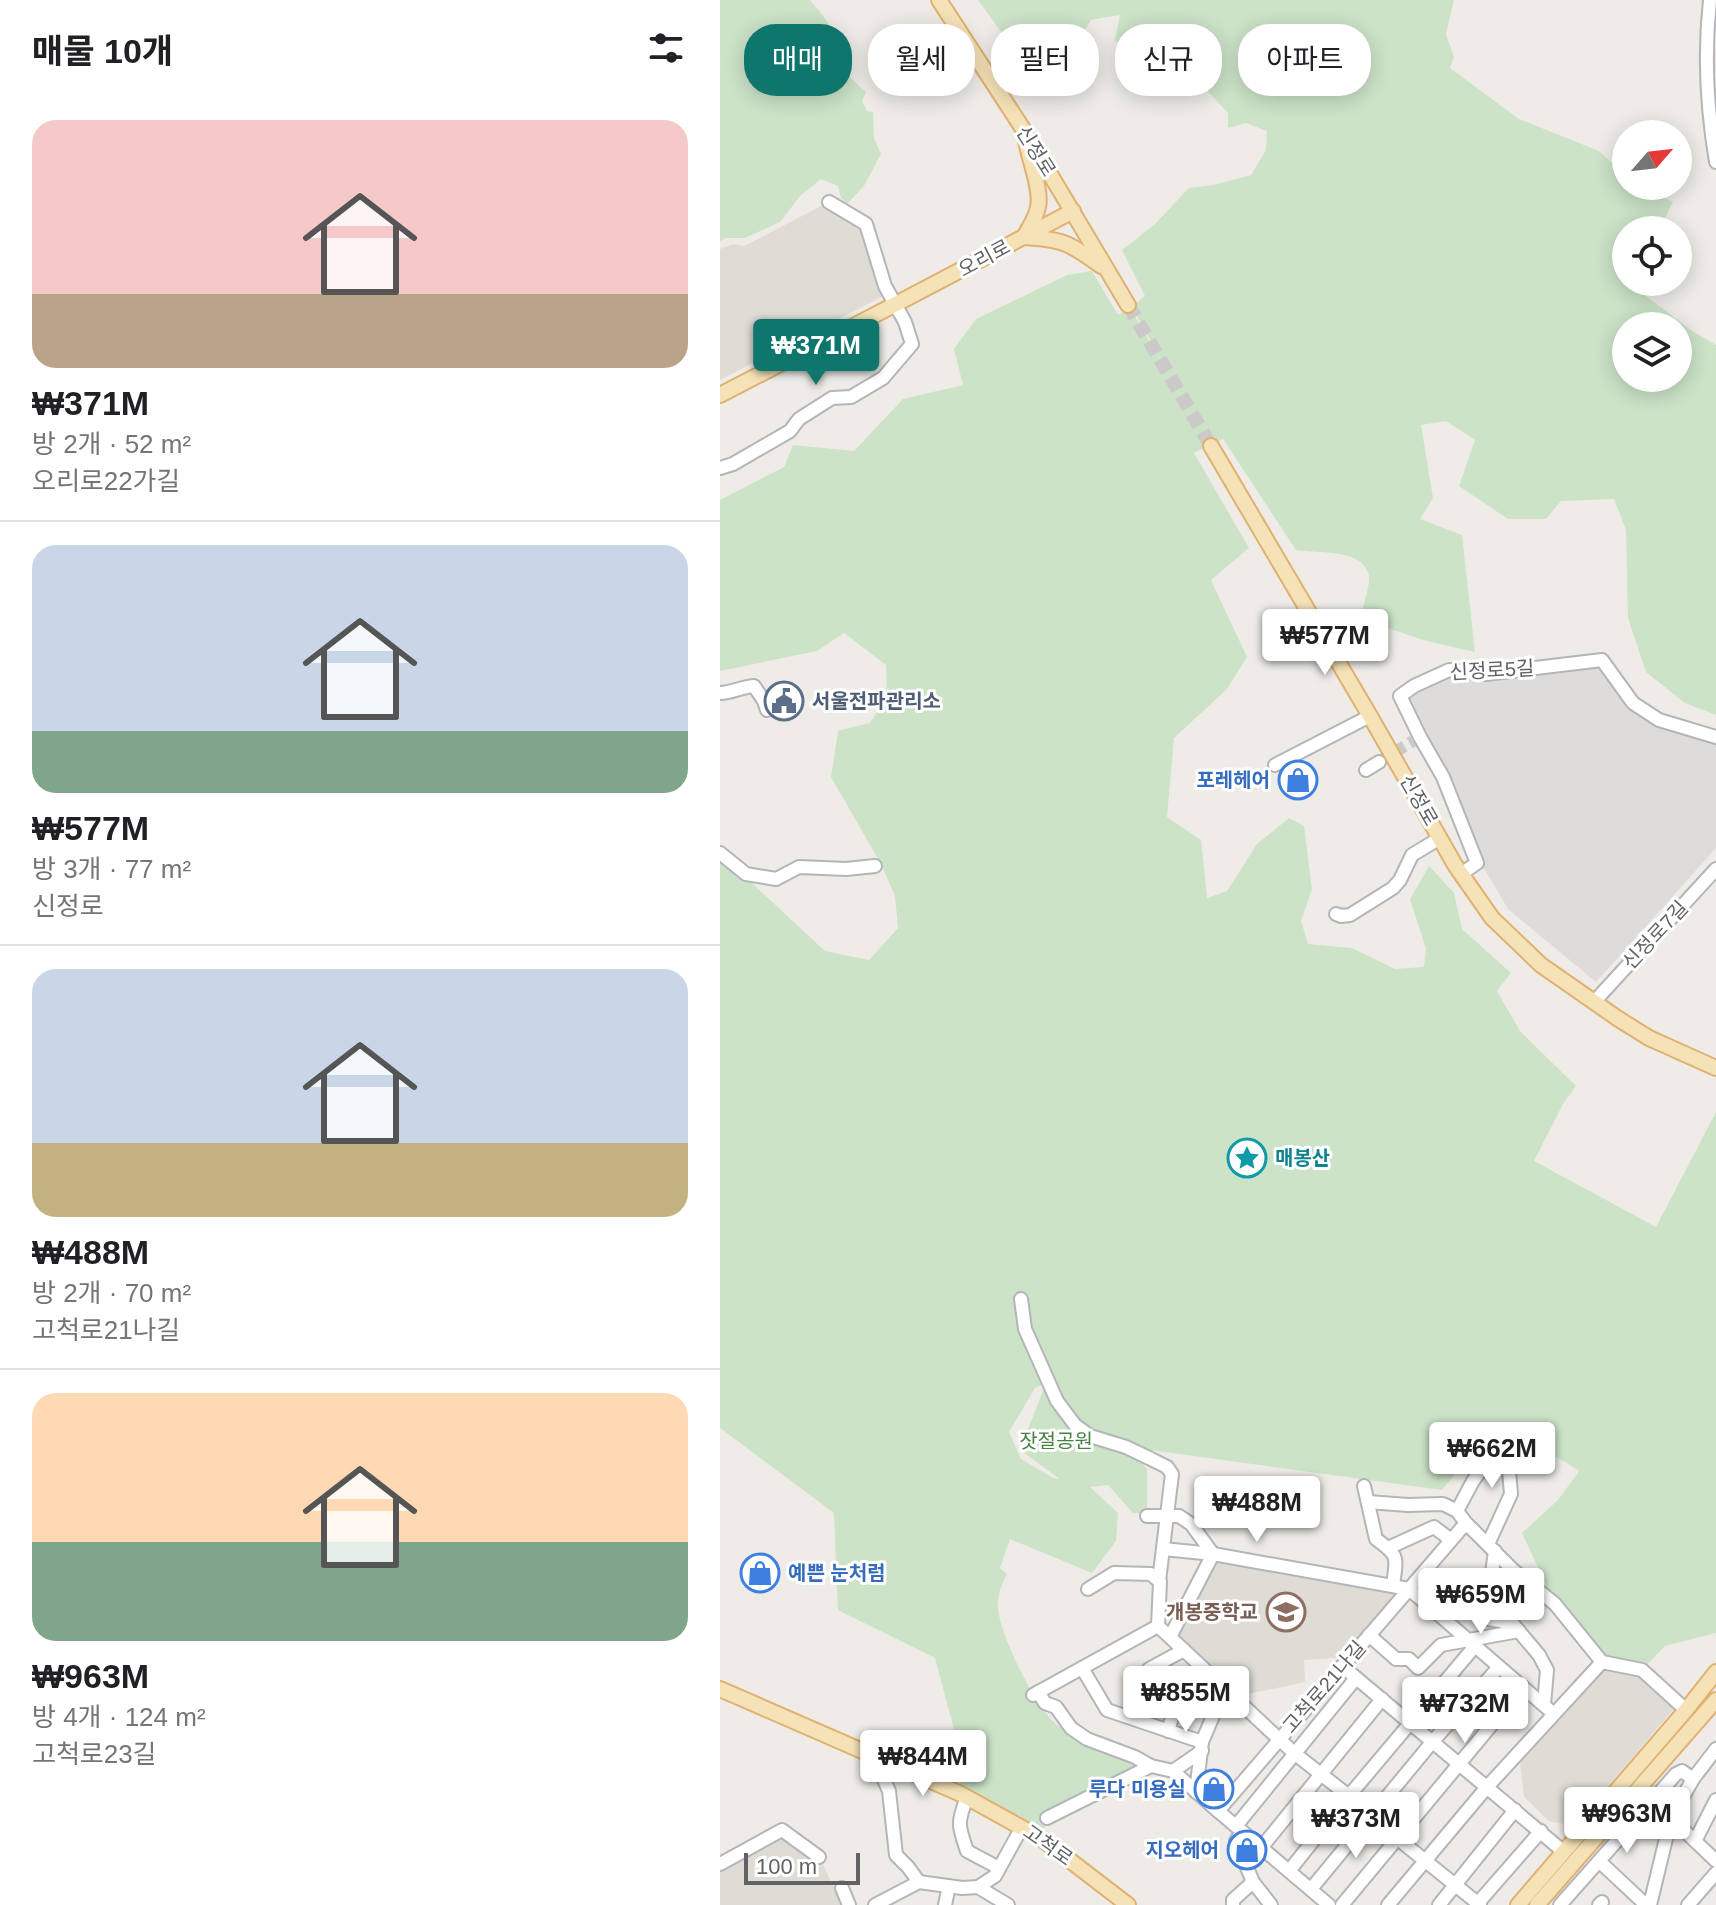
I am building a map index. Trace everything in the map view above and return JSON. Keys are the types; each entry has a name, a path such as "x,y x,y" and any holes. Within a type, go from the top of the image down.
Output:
{"main road":[{"name":"신정로","path":"939,0 1025,132 1128,305"},
{"path":"1025,132 1039,205 1024,237 1062,241 1109,272"},
{"name":"오리로","path":"720,395 1073,211"},
{"name":"신정로","path":"1211,446 1461,874 1492,918 1541,965 1594,1002 1649,1038 1716,1068"},
{"path":"1518,1905 1716,1672"},
{"path":"1686,1710 1716,1680"},
{"name":"고척로","path":"721,1693 967,1797 1042,1839 1128,1905"},
{"path":"1537,1905 1716,1700"}],"street":[{"path":"1710,0 1706,32 1708,89 1716,162"},
{"path":"720,468 733,464 790,431 799,419 832,398 851,397 883,378 912,344 905,322 885,286 866,224 829,202"},
{"name":"신정로5길","path":"1461,874 1477,863 1443,777 1416,739 1400,696 1432,676 1449,670 1486,674 1602,660 1633,703 1659,720 1716,737"},
{"path":"720,693 728,694 754,686 767,710"},
{"path":"1275,765 1370,716"},
{"path":"1366,770 1379,762"},
{"path":"1336,914 1350,915 1393,888 1412,855 1440,838"},
{"path":"720,853 746,874 776,879 799,867 846,869 875,866"},
{"name":"신정로7길","path":"1594,1002 1716,869"},
{"path":"1021,1299 1025,1329 1057,1401 1075,1425 1090,1436 1126,1447 1167,1467 1172,1474 1159,1581 1158,1626 1036,1693 1045,1703 1056,1707 1071,1728 1087,1739 1151,1766 1173,1771 1329,1905"},
{"path":"1457,1511 1473,1481 1498,1446 1515,1448 1544,1464"},
{"path":"1289,1871 1410,1722 1488,1619 1483,1592 1491,1580 1492,1547 1511,1494 1509,1471 1519,1450"},
{"path":"1364,1486 1376,1539 1396,1558 1393,1586"},
{"path":"1368,1502 1443,1504 1457,1511 1513,1570 1555,1604 1602,1662 1642,1670 1686,1710"},
{"path":"1147,1516 1179,1516 1191,1524 1213,1554"},
{"name":"고척로21나길","path":"1279,1740 1466,1523"},
{"path":"1388,1548 1434,1527 1451,1540"},
{"path":"1163,1549 1213,1554 1409,1589 1554,1714"},
{"path":"1170,1637 1213,1554"},
{"path":"1088,1589 1114,1573 1151,1574 1159,1581"},
{"path":"1491,1580 1519,1602 1503,1622"},
{"path":"1488,1619 1512,1623 1539,1655 1547,1670 1544,1705"},
{"name":"고척로21나길","path":"1158,1626 1294,1753 1479,1904"},
{"path":"1472,1643 1519,1631"},
{"name":"고척로21나길","path":"1369,1635 1396,1659 1409,1659 1418,1668 1441,1645 1472,1643"},
{"path":"1168,1731 1173,1714 1149,1669 1184,1650"},
{"path":"1388,1905 1487,1787 1602,1662"},
{"path":"1342,1666 1564,1852"},
{"path":"1311,1889 1433,1741 1499,1667"},
{"path":"1082,1668 1107,1710 1202,1746"},
{"path":"1271,1905 1253,1882 1236,1841 1239,1829 1294,1753 1356,1678"},
{"path":"1196,1792 1202,1746 1222,1686"},
{"path":"1342,1905 1523,1687"},
{"path":"1261,1848 1382,1699"},
{"path":"1218,1811 1279,1740"},
{"path":"1173,1771 1202,1746"},
{"path":"1599,1861 1648,1905 1671,1818 1693,1779 1716,1749"},
{"path":"874,1757 889,1791 896,1855 919,1882"},
{"path":"1047,1818 1151,1766"},
{"path":"1560,1905 1676,1774 1682,1771 1693,1779"},
{"path":"967,1797 958,1819 967,1851 999,1868"},
{"path":"1695,1841 1716,1800"},
{"path":"1439,1905 1515,1810"},
{"path":"1671,1818 1716,1861"},
{"path":"875,1905 919,1882 978,1887 995,1876 1022,1827"},
{"path":"720,1864 782,1830 819,1857"},
{"path":"1479,1904 1541,1831"},
{"path":"1688,1905 1701,1899 1716,1873"},
{"path":"1233,1905 1233,1900 1253,1882"},
{"path":"945,1905 949,1886"},
{"path":"978,1887 1008,1905"},
{"path":"842,1888 849,1905"}],"shaded area":[{"path":"829,202 866,224 889,293 720,380 720,249 733,244 744,246"},
{"path":"1602,660 1633,703 1716,737 1716,848 1596,982 1508,909 1469,843 1400,696 1432,676 1486,674"},
{"name":"개봉중학교","path":"1213,1554 1409,1589 1350,1657 1304,1660 1305,1682 1234,1697 1170,1637"},
{"path":"1602,1662 1642,1670 1678,1704 1574,1826 1549,1821 1524,1797 1519,1752"},
{"path":"782,1830 812,1841 834,1888 840,1888 847,1905 720,1905 720,1863"}],"green space":[{"path":"720,0 810,0 829,24 744,24 744,96 852,96 852,80 866,92 862,101 867,111 873,112 874,138 881,154 864,186 847,204 841,198 838,186 821,179 801,195 780,222 745,238 725,238 720,242"},
{"name":"잣절공원","path":"978,0 1454,0 1446,34 1454,57 1450,68 1519,119 1599,151 1612,163 1612,200 1673,202 1666,216 1612,216 1612,296 1646,296 1667,312 1612,312 1612,392 1692,392 1692,331 1716,345 1716,715 1685,703 1646,672 1628,618 1626,530 1614,499 1561,501 1546,519 1508,519 1459,486 1475,440 1446,421 1421,425 1433,498 1420,519 1462,535 1475,652 1385,627 1363,608 1369,580 1365,567 1359,561 1339,554 1296,550 1223,439 1194,453 1249,548 1211,580 1247,657 1227,689 1174,738 1167,817 1201,840 1207,898 1227,891 1257,844 1289,818 1304,826 1312,889 1301,921 1308,944 1352,948 1395,969 1424,967 1426,949 1410,899 1429,866 1454,893 1462,929 1511,973 1497,991 1520,1031 1576,1086 1563,1104 1534,1161 1656,1227 1716,1112 1716,1633 1665,1646 1642,1670 1602,1662 1555,1604 1522,1533 1558,1500 1579,1471 1532,1448 1507,1443 1480,1444 1442,1490 1136,1448 1079,1422 1098,1444 1129,1448 1147,1469 1147,1513 1133,1513 1108,1485 1090,1487 1118,1513 1116,1541 1092,1573 1010,1539 1000,1568 1007,1574 998,1600 1000,1621 1029,1687 1056,1724 1091,1743 1151,1766 1047,1818 1042,1839 961,1794 955,1733 935,1658 838,1610 834,1513 720,1428 720,860 753,884 825,951 869,960 898,928 895,896 881,864 831,777 838,731 870,723 887,696 886,665 844,633 817,651 720,671 720,500 784,467 793,445 854,451 903,399 963,385 954,349 976,319 1067,275 1092,271 1118,315 1130,308 1166,369 1132,307 1145,296 1122,250 1154,225 1189,188 1251,175 1266,150 1267,131 1246,123 1228,128 1228,113 1212,96 1222,96 1222,24 1118,24 1120,15 1091,20 1089,24 995,24","holes":["1046,1383 1020,1450 1060,1479 1021,1459 1009,1432 1035,1388"]}],"tunnel":[{"path":"1128,305 1211,446"},
{"path":"1379,762 1413,741"}],"place":[{"name":"서울전파관리소","path":"784,701"},
{"name":"포레헤어","path":"1298,780"},
{"name":"매봉산","path":"1247,1158"},
{"name":"예쁜 눈처럼","path":"760,1573"},
{"name":"개봉중학교","path":"1286,1612"},
{"name":"루다 미용실","path":"1214,1789"},
{"name":"지오헤어","path":"1247,1850"}]}
